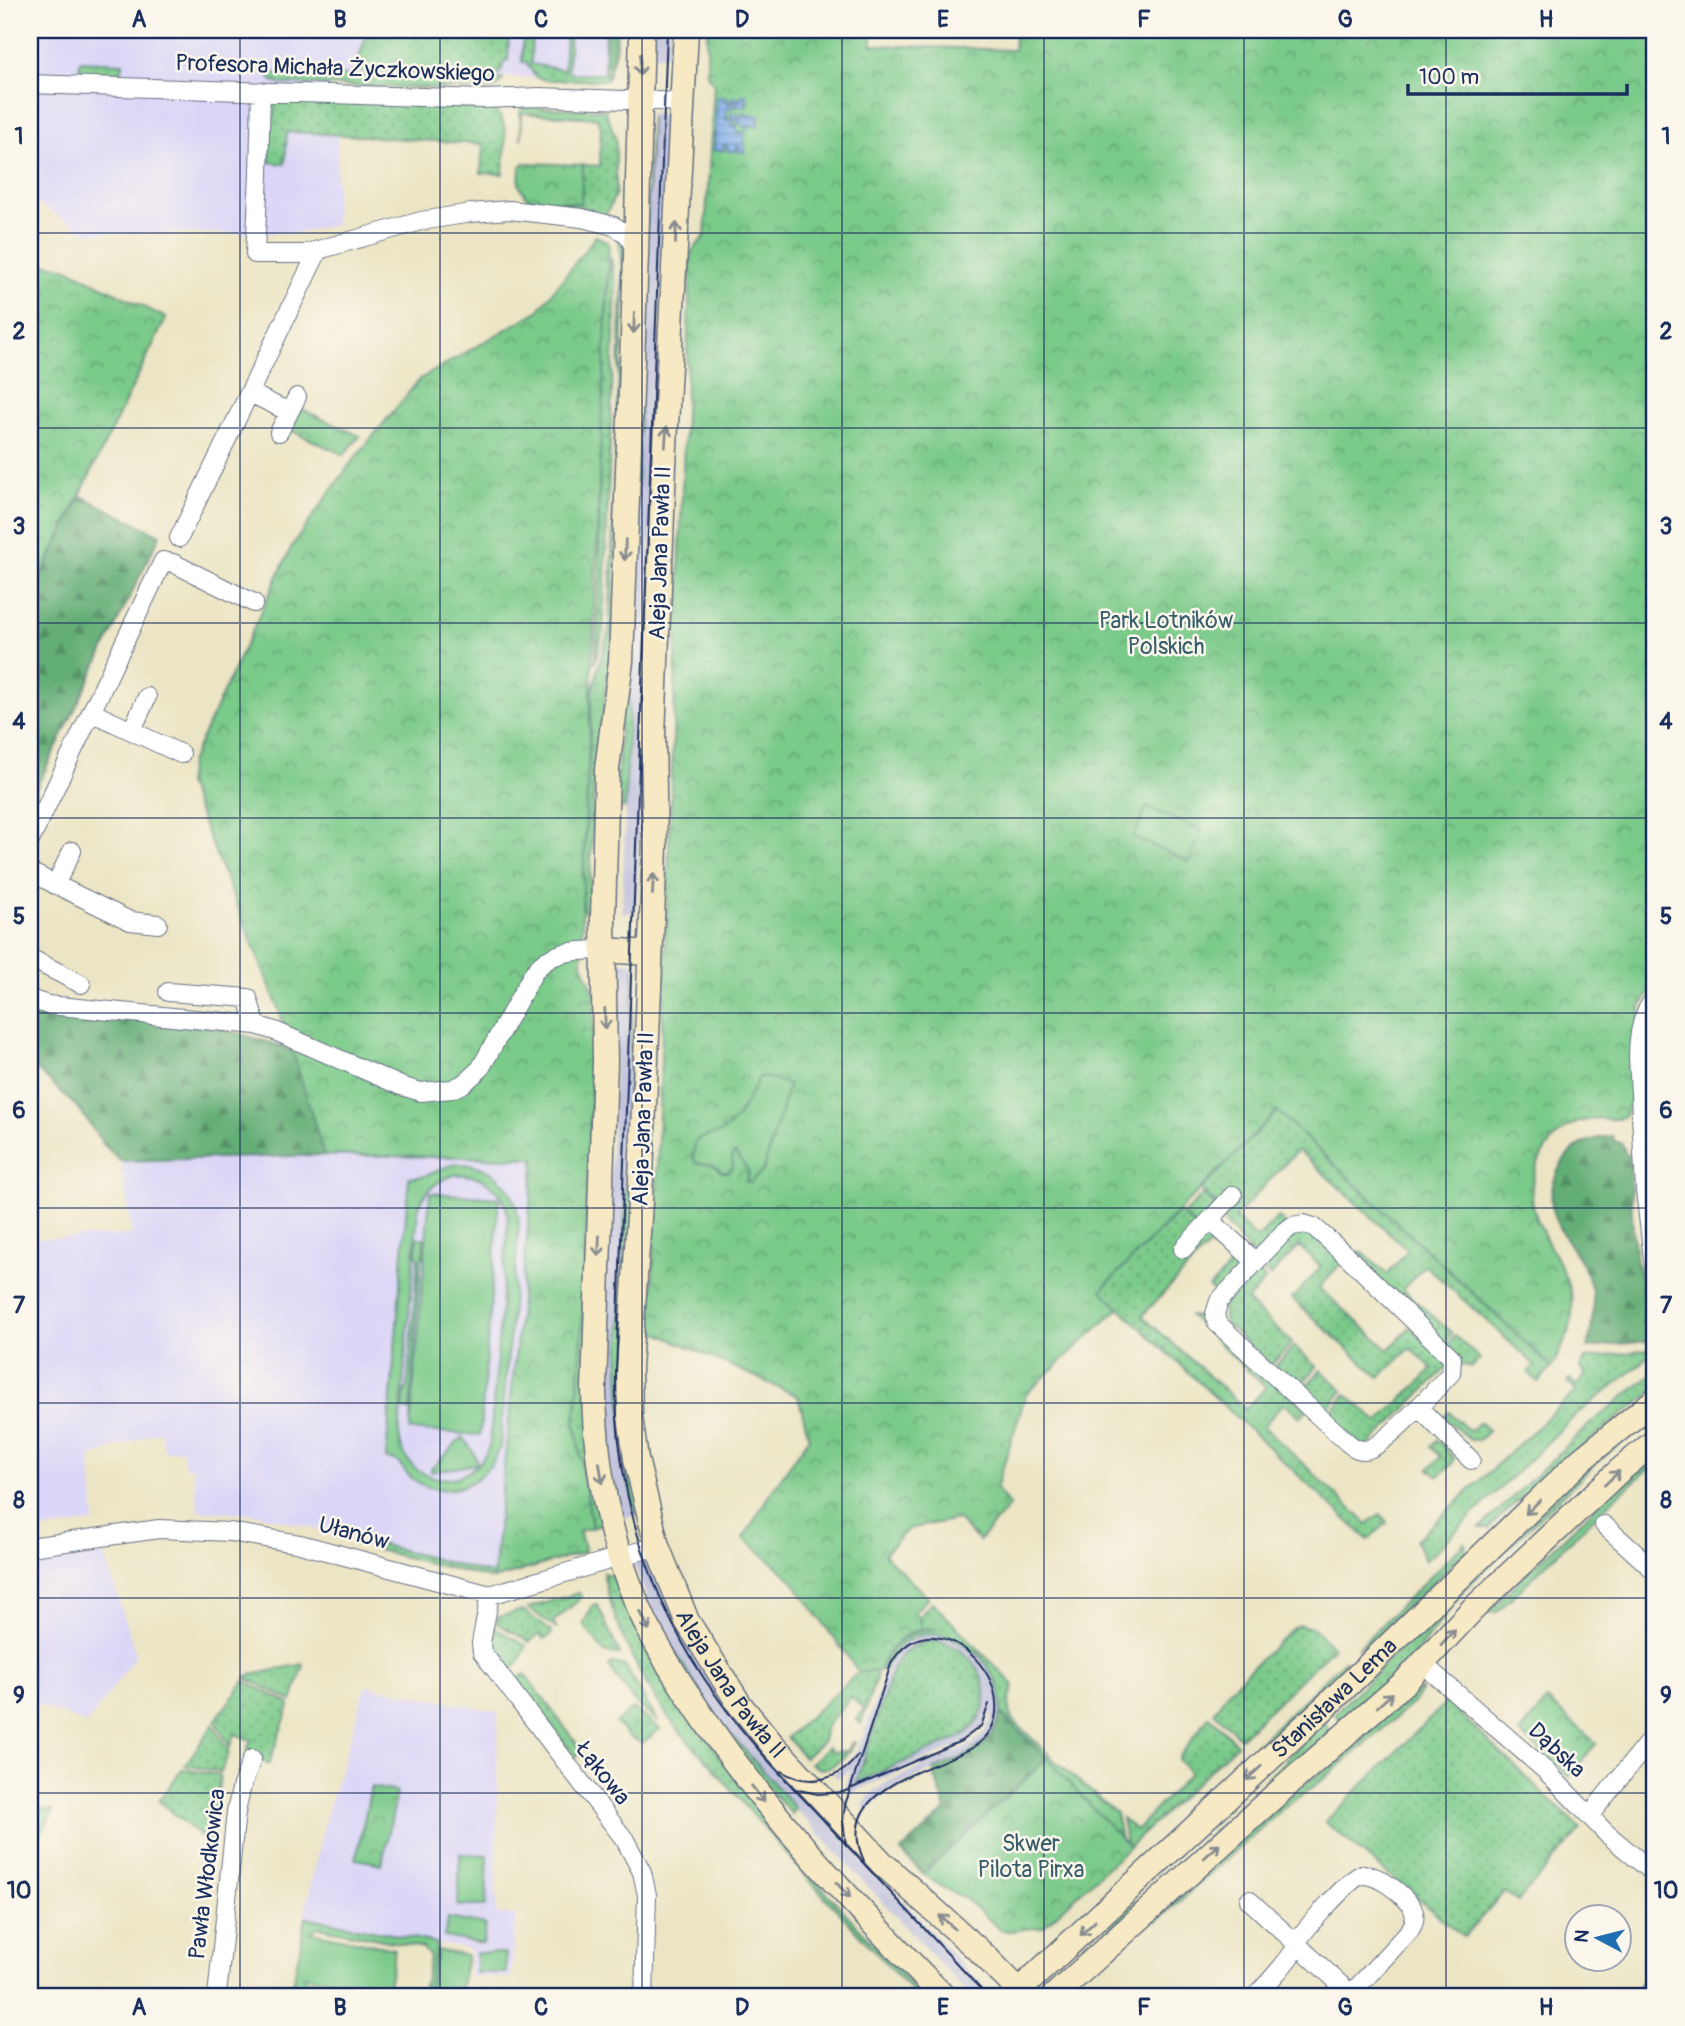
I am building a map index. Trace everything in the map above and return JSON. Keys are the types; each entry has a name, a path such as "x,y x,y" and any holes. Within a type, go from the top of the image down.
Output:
{"main road":[{"name":"Aleja Jana Pawła II","path":"642,30 621,661 607,769 603,950 606,1063 594,1404 605,1496 620,1557 641,1613 663,1654 743,1774 811,1856 943,1996"},
{"name":"Aleja Jana Pawła II","path":"686,30 653,736 655,847 640,1202 629,1346 629,1399 638,1474 657,1546 687,1621 755,1724 882,1863 985,1956 1019,1994"},
{"path":"603,950 650,953"},
{"name":"Stanisława Lema","path":"1019,1994 1322,1710 1582,1459 1655,1400"},
{"name":"Stanisława Lema","path":"1054,1996 1423,1664 1474,1609 1559,1527 1655,1441"},
{"path":"1322,1710 1345,1735"}],"street":[{"name":"Profesora Michała Życzkowskiego","path":"30,84 484,99 540,97 639,100"},
{"path":"261,91 255,254 287,255 318,251 391,228 481,212 509,210 582,218 614,226 623,230 632,242 636,255"},
{"path":"639,100 683,102"},
{"path":"179,538 318,251"},
{"path":"250,393 293,405 279,432"},
{"path":"30,841 163,561 173,563 254,603"},
{"path":"131,730 147,697"},
{"path":"91,712 181,754"},
{"path":"55,885 72,851"},
{"path":"30,872 130,921 158,924"},
{"path":"30,999 48,1005 256,1025 411,1089 432,1092 463,1084 480,1069 542,962 562,953 603,950"},
{"path":"30,958 81,984"},
{"path":"168,992 248,998 256,1025"},
{"path":"1655,998 1649,1005 1638,1038 1644,1190 1655,1276"},
{"path":"1655,1032 1655,1088"},
{"path":"1183,1249 1233,1195"},
{"path":"1210,1220 1256,1262"},
{"path":"1304,1224 1314,1227 1452,1358 1451,1374 1418,1407 1371,1449 1362,1450 1348,1443 1217,1323 1215,1314 1219,1301 1292,1226 1304,1224"},
{"path":"1418,1407 1471,1460"},
{"path":"1604,1525 1655,1571"},
{"name":"Ułanów","path":"30,1547 159,1529 230,1532 300,1544 490,1595"},
{"path":"490,1595 657,1546"},
{"name":"Łąkowa","path":"490,1595 481,1643 482,1653 625,1840 639,1864 647,1895 644,1996"},
{"name":"Dąbska","path":"1423,1664 1547,1772 1606,1833 1655,1874"},
{"path":"1589,1816 1655,1734"},
{"name":"Pawła Włodkowica","path":"216,1996 236,1812 252,1759"},
{"path":"1249,1900 1297,1945 1352,1995 1410,1930 1415,1916 1411,1905 1379,1877 1361,1875 1350,1883 1303,1934 1297,1945 1283,1964 1256,1996"},
{"path":"1648,1996 1655,1987"}],"shaded area":[{"path":"30,30 605,30 604,74 607,74 607,80 506,77 484,90 329,86 338,134 335,225 297,233 86,233 30,199"},
{"path":"654,30 670,30 669,55 653,55"},
{"path":"650,113 667,116 636,913 622,912"},
{"path":"619,961 634,964 619,1372 631,1495 636,1515 620,1519 611,1479 603,1369"},
{"path":"324,1155 535,1158 494,1575 372,1542 366,1538 358,1540 258,1514 198,1511 193,1467 185,1467 182,1450 164,1451 160,1431 90,1457 95,1522 30,1532 30,1239 132,1235 121,1161"},
{"path":"104,1554 136,1655 87,1724 30,1702 34,1570 43,1563"},
{"path":"640,1559 650,1563 682,1634 871,1866 991,1996 970,1996 796,1809 715,1716 683,1669 652,1609 633,1562"},
{"path":"930,1634 944,1635 960,1641 977,1653 994,1678 1001,1695 1001,1713 997,1727 981,1748 887,1791 868,1810 862,1805 874,1791 972,1744 984,1733 991,1720 992,1710 985,1725 968,1741 851,1793 846,1788 851,1770 838,1778 833,1773 848,1762 858,1749 891,1657 907,1641","holes":["953,1646 972,1663 985,1689 972,1729 960,1737 856,1782 891,1673 903,1654"]},
{"path":"366,1686 498,1712 496,1914 516,1915 511,1978 470,1977 470,1950 304,1917 323,1827"}],"green space":[{"path":"368,30 509,30 508,60 504,61 499,74 487,76 359,71 356,66"},
{"path":"523,30 532,30 531,64 564,70 566,30 570,30 568,71 575,74 607,74 607,80 546,80 535,77 526,62 522,62"},
{"path":"605,30 617,30 615,51 607,80 607,75 604,74"},
{"name":"Park Lotników Polskich","path":"707,30 872,30 872,45 1014,50 1015,30 1655,30 1655,983 1641,1006 1632,1105 1628,1105 1622,1117 1592,1119 1569,1126 1547,1148 1534,1175 1532,1195 1535,1213 1568,1284 1572,1303 1571,1323 1563,1345 1552,1367 1277,1111 1101,1290 1119,1308 1026,1394 996,1489 1010,1505 979,1541 957,1519 908,1529 884,1554 928,1598 914,1613 919,1617 921,1629 895,1645 879,1671 859,1672 790,1578 744,1538 769,1495 809,1438 798,1396 651,1330 691,252 705,236 714,84 707,75"},
{"path":"80,61 123,63 122,70 117,74 79,73"},
{"path":"267,67 279,74 503,79 496,88 490,90 278,84 270,79"},
{"path":"277,100 491,108 498,113 505,129 503,174 481,173 483,144 311,133 287,132 285,164 269,162 271,107"},
{"path":"522,107 605,110 616,139 616,193 605,217 581,207 552,202 581,203 583,165 600,166 601,127 597,118 522,113 521,140"},
{"path":"651,116 625,808 616,807"},
{"path":"524,163 583,165 581,203 528,199 519,185 520,168"},
{"path":"596,236 609,243 582,911 582,964 595,994 581,1354 575,1423 592,1528 579,1531 585,1552 493,1579 535,1158 324,1155 275,999 187,784 190,763 292,546 350,464 420,379 538,311"},
{"path":"619,236 626,246 612,647 594,776 589,911 582,911 592,692 609,629 622,289"},
{"path":"611,257 616,285 603,630 595,664 599,575 600,396"},
{"path":"30,261 66,268 166,318 30,598"},
{"path":"301,409 360,436 344,455 290,430"},
{"path":"81,496 160,535 30,801 30,598"},
{"path":"1147,807 1202,831 1189,862 1133,837"},
{"path":"634,967 630,1120 641,1513 636,1515 627,1476 619,1372"},
{"path":"30,1007 220,1028 275,1044 539,1156 561,1464 585,1552 493,1579 535,1158 324,1155 121,1161 103,1144 80,1110 30,1063"},
{"path":"594,1018 604,1524 592,1528 575,1423 581,1354"},
{"path":"760,1076 789,1084 763,1171 750,1182 746,1181 749,1172 735,1153 732,1155 733,1167 728,1172 722,1172 713,1165 696,1163 693,1157 695,1142 721,1132 734,1122"},
{"path":"1277,1111 1552,1367 1538,1382 1528,1372 1535,1365 1425,1265 1403,1289 1414,1300 1406,1308 1353,1260 1361,1251 1387,1274 1408,1250 1298,1150 1235,1217 1257,1238 1278,1217 1287,1226 1256,1259 1223,1220 1225,1212 1201,1190"},
{"path":"1613,1136 1613,1140 1622,1144 1626,1154 1630,1154 1635,1248 1655,1340 1588,1348 1593,1315 1592,1291 1583,1266 1556,1221 1553,1187 1561,1165 1576,1148 1592,1140"},
{"path":"456,1164 481,1167 501,1180 514,1200 519,1225 500,1447 494,1459 477,1479 454,1489 441,1489 415,1481 396,1461 386,1458 409,1177 428,1175","holes":["454,1175 465,1175 492,1186 499,1193 507,1211 490,1443 482,1460 469,1471 455,1477 440,1478 425,1474 412,1465 403,1451 399,1433 418,1210 423,1197 441,1180"]},
{"path":"430,1193 499,1198 480,1435 410,1430"},
{"path":"1203,1194 1217,1207 1197,1228 1183,1215"},
{"path":"1179,1212 1197,1229 1208,1235 1216,1235 1241,1257 1244,1263 1219,1297 1209,1288 1231,1265 1209,1245 1142,1316 1246,1409 1266,1387 1246,1369 1253,1361 1307,1410 1300,1417 1284,1403 1263,1426 1367,1524 1380,1514 1387,1523 1368,1540 1100,1290"},
{"path":"1301,1227 1343,1261 1319,1288 1389,1350 1410,1327 1445,1360 1447,1367 1369,1445 1361,1445 1327,1417 1346,1394 1378,1422 1433,1369 1411,1348 1379,1377 1292,1299 1321,1267 1299,1246 1270,1276 1260,1266"},
{"path":"417,1238 424,1238 410,1410 403,1409 407,1390 418,1257"},
{"path":"1256,1270 1266,1279 1247,1301 1292,1343 1271,1365 1225,1323 1222,1308"},
{"path":"1417,1302 1452,1333 1444,1344 1408,1312"},
{"path":"1190,1316 1213,1316 1251,1358 1243,1366"},
{"path":"1455,1336 1480,1359 1471,1367 1458,1364 1447,1345"},
{"path":"1294,1346 1317,1367 1297,1389 1274,1368"},
{"path":"1653,1349 1641,1364 1577,1414 1425,1561 1416,1540 1576,1391 1568,1382 1570,1379 1576,1386 1586,1374 1580,1367 1585,1359"},
{"path":"1321,1370 1343,1391 1323,1413 1300,1392"},
{"path":"1655,1372 1655,1390 1591,1439 1489,1528 1480,1528 1591,1423"},
{"path":"1655,1410 1655,1416 1599,1460 1464,1590 1410,1661 1343,1721 1337,1717 1335,1713 1571,1481"},
{"path":"1449,1412 1469,1431 1480,1422 1488,1431 1479,1440 1470,1440 1444,1417"},
{"path":"463,1437 474,1453 477,1464 431,1472 431,1469"},
{"path":"1438,1440 1454,1458 1451,1465 1438,1477 1429,1469 1441,1457 1431,1447"},
{"path":"1655,1455 1655,1464 1611,1501 1497,1612 1486,1613 1605,1498"},
{"path":"372,1542 494,1575 493,1579 373,1549"},
{"path":"1465,1542 1466,1551 1369,1644 1357,1649"},
{"path":"603,1573 616,1578 719,1756 805,1869 922,1996 916,1996 813,1884 672,1722 634,1662 608,1596"},
{"path":"579,1593 582,1597 553,1622 557,1629 528,1608"},
{"path":"932,1602 1014,1685 1009,1701 1011,1718 1055,1761 1116,1813 1121,1839 1001,1713 999,1688 978,1653 950,1638 924,1635 912,1638 901,1646 884,1671 880,1670 902,1640 918,1632 937,1629 921,1629 919,1617"},
{"path":"597,1604 620,1654 604,1652 583,1624 593,1605"},
{"path":"523,1610 552,1634 544,1639 539,1634 530,1642 496,1623 498,1617"},
{"path":"1299,1625 1314,1628 1333,1648 1240,1738 1214,1712 1229,1690"},
{"path":"495,1628 526,1646 518,1664 510,1671 493,1644"},
{"path":"663,1632 715,1716 796,1809 792,1814 720,1728 689,1681"},
{"path":"935,1641 951,1645 965,1654 976,1666 983,1681 983,1711 974,1725 960,1737 856,1783 894,1666 911,1648"},
{"path":"1345,1660 1347,1669 1322,1699 1242,1765 1181,1821 1179,1819"},
{"path":"612,1663 625,1666 658,1722 633,1700 609,1667"},
{"path":"304,1665 292,1701 246,1678 247,1676"},
{"path":"874,1670 877,1675 861,1724 856,1719 864,1709 851,1697 826,1726 823,1741 804,1758 787,1737 859,1672"},
{"path":"525,1674 580,1748 575,1757 517,1680"},
{"path":"244,1681 290,1704 269,1764 264,1762 261,1756 247,1751 251,1740 235,1734 230,1747 215,1721"},
{"path":"1422,1689 1415,1701 1330,1774 1281,1810 1156,1922 1154,1920 1277,1805 1332,1764 1412,1693"},
{"path":"1547,1700 1596,1743 1569,1777 1520,1733"},
{"path":"1447,1702 1581,1829 1518,1901 1504,1892 1464,1937 1325,1822"},
{"path":"633,1708 660,1729 642,1743 629,1737 616,1723"},
{"path":"1001,1713 1047,1759 923,1874 901,1851 946,1810 933,1770 983,1744 996,1726"},
{"path":"1209,1716 1237,1744 1129,1847 1122,1818 1136,1830 1190,1773 1178,1759"},
{"path":"1324,1721 1330,1732 1060,1979 1057,1976 1248,1799"},
{"path":"213,1725 229,1752 221,1772 185,1765"},
{"path":"852,1742 855,1742 845,1756 836,1764 820,1769 810,1764 828,1747 833,1752 848,1751"},
{"name":"Skwer Pilota Pirxa","path":"1047,1759 1129,1847 1043,1927 1008,1931 1000,1929 966,1899 923,1874"},
{"path":"182,1769 220,1775 212,1842 202,1837 159,1801"},
{"path":"371,1787 397,1792 382,1864 356,1859"},
{"path":"30,1809 54,1810 30,1851"},
{"path":"460,1854 488,1855 486,1906 458,1906"},
{"path":"306,1917 437,1943 427,1996 422,1996 430,1957 423,1948 319,1927 310,1932 395,1949 387,1991 303,1975 308,1981 382,1996 338,1996 292,1988"},
{"path":"448,1918 486,1925 483,1944 444,1937"},
{"path":"437,1950 467,1956 459,1996 428,1996"},
{"path":"476,1953 506,1953 506,1973 476,1973"}],"water":[{"path":"742,95 747,95 746,107 736,107 737,102 733,101 732,109 727,107 726,120 730,121 731,114 738,113 738,118 741,118 742,113 759,116 758,126 749,125 748,129 733,118 732,127 737,124 737,133 744,132 745,152 739,151 737,145 736,151 728,151 727,144 724,144 724,150 714,150 717,97 727,98 727,103 730,104 731,98 739,98 739,101 742,101"}],"tram line":[{"path":"667,30 616,1373 621,1459 640,1543 655,1584 672,1623 717,1697 770,1763 987,1996"},
{"path":"846,1845 843,1821 845,1805 891,1664 911,1643 933,1637 955,1643 975,1659 990,1680 996,1704 992,1727 974,1747 911,1775 872,1799 861,1816 857,1836 864,1861"},
{"path":"794,1789 818,1794 843,1792 961,1741 981,1726 989,1704"},
{"path":"781,1771 802,1779 823,1779 842,1771 858,1755"}]}
